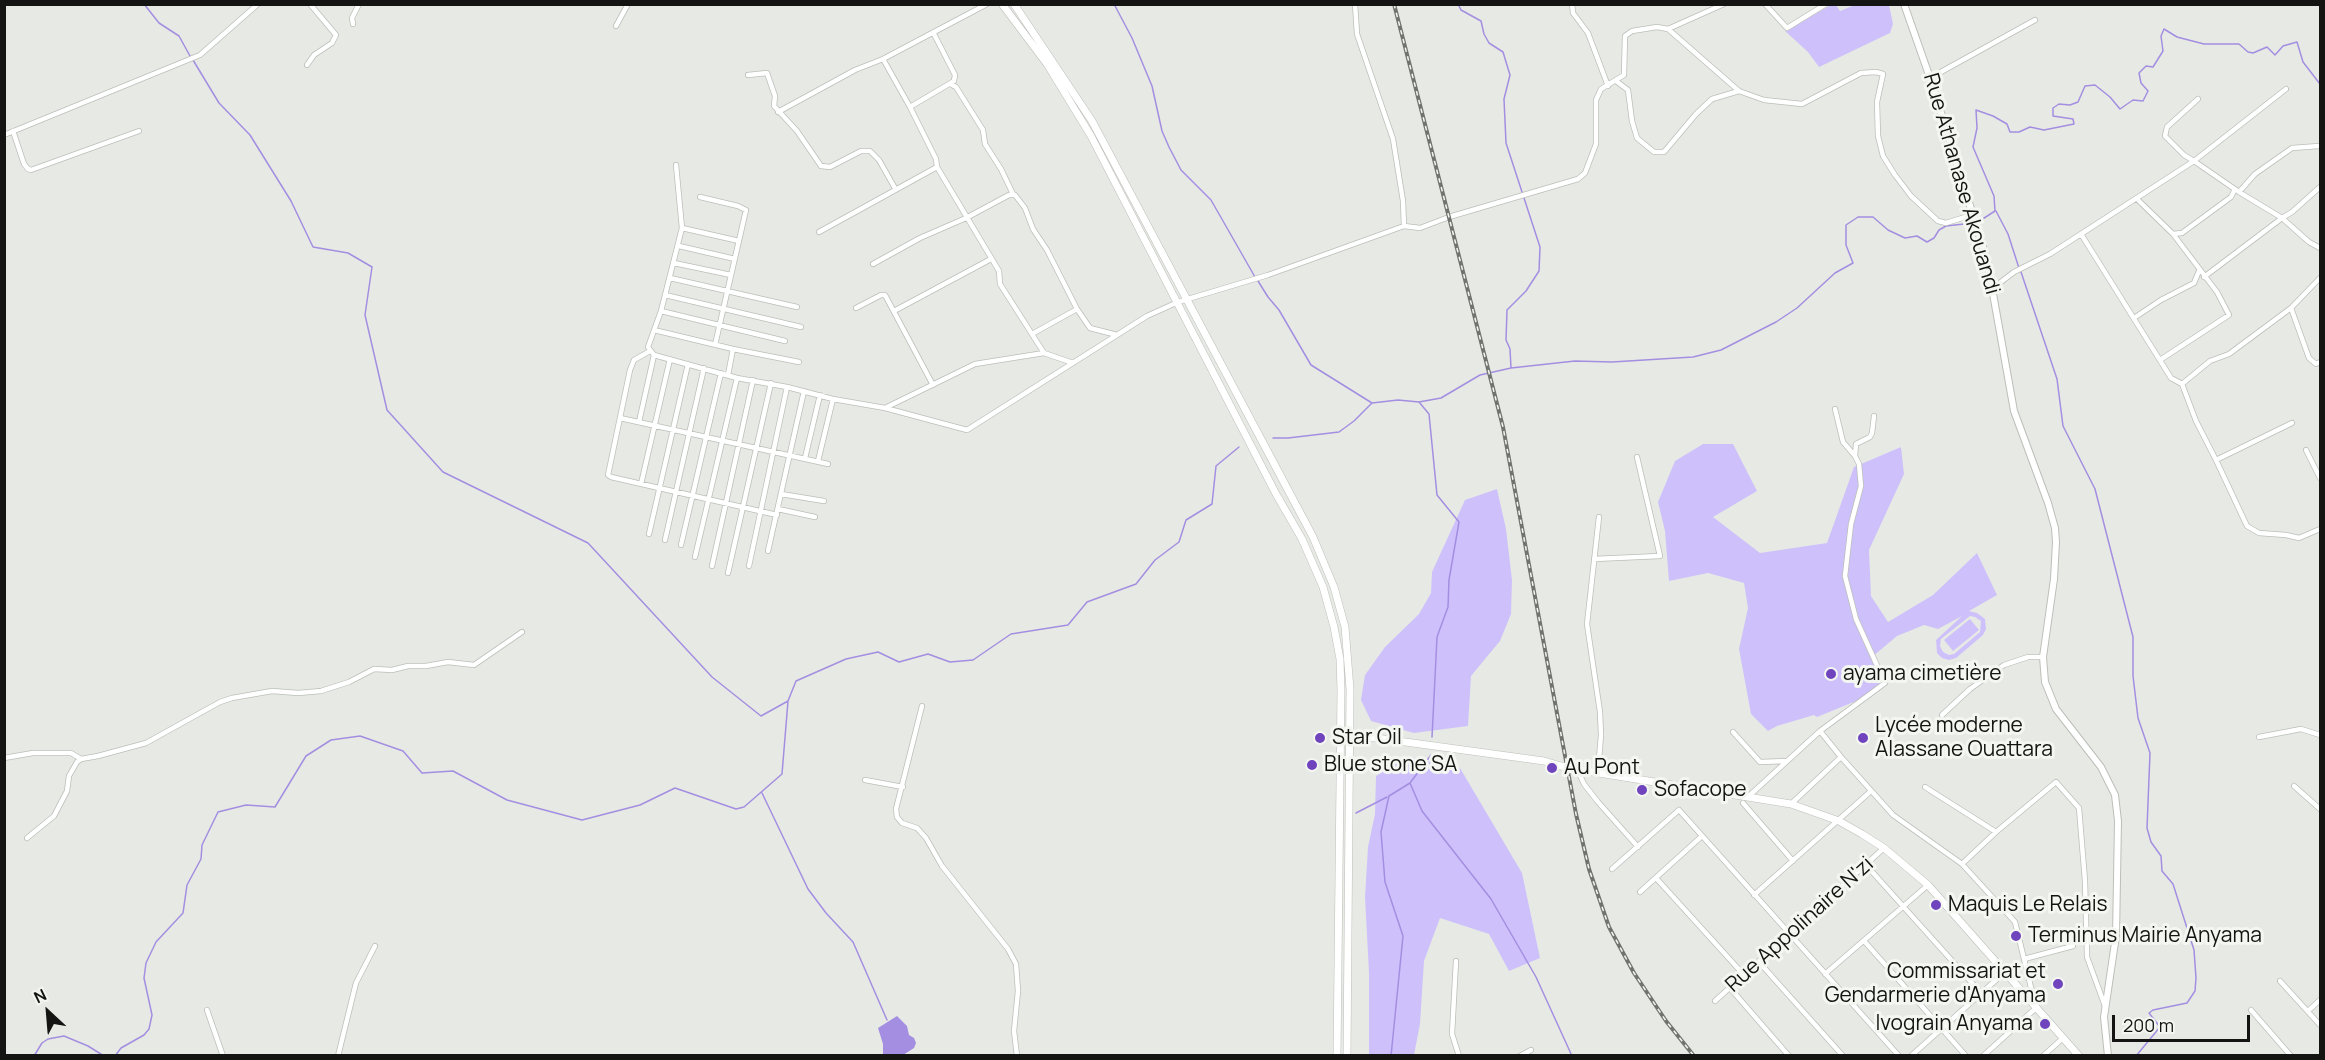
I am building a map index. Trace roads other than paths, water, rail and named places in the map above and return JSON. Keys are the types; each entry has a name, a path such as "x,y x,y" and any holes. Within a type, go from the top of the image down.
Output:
{"main road":[{"path":"1002,4 1047,64 1091,136 1313,562 1334,627 1340,659 1341,733 1337,1056"},
{"path":"1014,4 1092,122 1189,300 1312,537 1334,587 1345,627 1349,659 1351,734 1347,1056"},
{"path":"1341,733 1544,761 1576,769 1750,795 1791,804 1839,821 1884,848 1928,885 2079,1056"}],"street":[{"path":"4,135 200,56 258,4"},
{"path":"307,65 314,55 332,43 336,35 310,4"},
{"path":"353,24 352,18 359,4"},
{"path":"616,26 627,4"},
{"path":"778,112 855,70 934,34 987,4"},
{"path":"1355,4 1357,34 1393,139 1403,201 1404,226"},
{"path":"1572,4 1572,13 1588,33 1608,86"},
{"path":"1668,29 1724,4"},
{"path":"1765,4 1787,28 1826,4"},
{"name":"Rue Athanase Akouandi","path":"1904,4 1976,225 1994,288 2014,411 2055,528 2056,560 2043,657 2044,682 2052,703 2065,724 2101,767 2110,782 2116,801 2118,821 2116,936 2105,1007 2108,1056"},
{"path":"1930,78 2035,20"},
{"path":"676,165 682,228 661,312 648,347 654,355 737,378 771,383 832,399 885,408 967,430 1147,316 1178,302 1268,275 1404,226 1420,228 1449,217 1578,179 1585,173 1596,144 1596,100 1601,90 1624,75 1625,36 1632,31 1657,27 1668,29 1739,91 1764,100 1802,104 1862,73 1883,74 1877,102 1878,136 1883,156 1911,196 1938,221 1946,223 1973,217"},
{"path":"910,107 952,85 955,75 934,34"},
{"path":"883,59 910,107 936,159 937,167 999,271 1000,284 1044,353"},
{"path":"748,75 767,73 775,96 774,106 798,131 821,166 827,168 861,152 870,151 879,160 896,190"},
{"path":"1616,81 1628,90 1637,138 1654,152 1664,152 1712,99 1739,91"},
{"path":"952,85 956,87 983,130 985,144 1005,175 1012,194 1025,208 1033,229 1047,250 1077,309 1090,328 1117,335"},
{"path":"1994,288 2014,272 2050,254 2194,161 2286,89"},
{"path":"2198,99 2167,127 2165,136 2184,155 2282,218 2309,242 2320,248"},
{"path":"13,131 24,164 32,170 139,131"},
{"path":"2173,234 2182,233 2231,197 2255,174 2292,148 2319,146"},
{"path":"819,232 937,167"},
{"path":"2204,277 2292,212 2320,187"},
{"path":"873,264 920,238 966,218 1012,194"},
{"path":"700,197 746,208 715,345"},
{"path":"2137,199 2173,234 2217,292 2229,315 2160,360"},
{"path":"682,228 739,241"},
{"path":"2081,234 2170,378 2182,384 2196,421 2247,526 2259,533 2299,538 2320,529"},
{"path":"679,246 735,259"},
{"path":"894,311 991,259"},
{"path":"674,263 730,275"},
{"path":"2134,318 2161,300 2194,283 2199,271"},
{"path":"670,278 797,307"},
{"path":"2182,384 2210,361 2229,354 2291,308 2320,278"},
{"path":"856,308 883,294 933,385"},
{"path":"665,295 801,327"},
{"path":"2291,308 2309,358 2316,364 2320,362"},
{"path":"1032,333 1077,309"},
{"path":"661,312 785,341"},
{"path":"654,330 799,362"},
{"path":"728,375 734,349"},
{"path":"650,351 634,360 608,475 743,507 814,517"},
{"path":"885,408 975,364 1044,353 1072,363"},
{"path":"639,422 654,355"},
{"path":"641,484 670,359"},
{"path":"649,534 688,364"},
{"path":"665,540 704,368"},
{"path":"681,545 721,373"},
{"path":"695,557 737,378"},
{"path":"712,566 753,380"},
{"path":"728,573 771,383"},
{"path":"749,566 787,387"},
{"path":"768,551 804,391"},
{"path":"805,458 820,395"},
{"path":"818,461 832,399"},
{"path":"1750,795 1820,731 1885,683 1856,619 1845,576 1851,524 1861,486 1859,464 1843,442 1835,409"},
{"path":"1855,456 1856,444 1872,434 1874,416"},
{"path":"620,418 828,464"},
{"path":"2216,460 2292,423"},
{"path":"2306,450 2320,478"},
{"path":"1594,559 1660,556 1637,457"},
{"path":"781,494 824,501"},
{"path":"1598,771 1600,712 1587,624 1599,517"},
{"path":"27,838 54,816 64,798 69,776 81,759 146,743 220,702 232,698 272,692 321,691 349,682 374,669 392,670 448,662 474,665 522,632"},
{"path":"1941,715 1970,689 2004,665 2028,657 2043,657"},
{"path":"922,706 896,809 897,817 902,823 917,828 926,838 942,866 1008,949 1016,964 1018,991 1014,1031 1017,1056"},
{"path":"2259,737 2301,729 2320,735"},
{"path":"1820,731 1841,758 1893,815 1962,864 2015,922 2036,1008 1983,1056"},
{"path":"1734,732 1760,762 1787,761"},
{"path":"4,758 33,753 67,753 81,759"},
{"path":"1791,804 1841,758"},
{"path":"1576,769 1598,802 1638,847"},
{"path":"865,780 903,787"},
{"path":"1962,864 2056,782 2079,808 2085,881 2087,957 2105,1007"},
{"path":"2294,786 2320,809"},
{"path":"1924,787 1996,832"},
{"path":"1754,895 1871,791"},
{"path":"1743,803 1793,861"},
{"path":"1612,869 1679,810 1899,1056"},
{"path":"1640,892 1702,836"},
{"name":"Rue Appolinaire N'zi","path":"1715,1001 1884,848"},
{"path":"1866,866 1981,993"},
{"path":"1656,878 1744,975"},
{"path":"1825,974 1865,942 1928,885"},
{"path":"1865,942 1966,1056"},
{"path":"338,1056 356,983 375,946"},
{"path":"2024,958 2073,946"},
{"path":"1456,961 1452,1034 1459,1056"},
{"path":"1759,962 1843,1056"},
{"path":"1911,1056 2005,972"},
{"path":"2280,981 2320,1025"},
{"path":"1730,988 1789,1056"},
{"path":"2308,1011 2320,1000"},
{"path":"207,1010 223,1056"},
{"path":"2251,1010 2291,1056"},
{"path":"2043,1056 2063,1038"},
{"path":"1521,1056 1531,1050"}],"waterway":[{"path":"144,4 159,23 179,36 190,56"},
{"path":"1114,4 1132,38 1152,86 1162,131 1169,147 1181,170 1211,200 1255,277"},
{"path":"1458,4 1461,10 1481,21 1489,43 1503,52 1510,75 1504,99 1506,143 1540,247 1539,271 1526,291 1507,310 1506,340 1510,349 1511,368"},
{"path":"1978,222 1995,211 1994,196 1973,147 1977,128 1976,110 2007,124 2010,132 2019,132 2030,127 2044,130 2074,124 2073,119 2053,116 2053,108 2059,104 2070,105 2078,102 2085,86 2095,85 2120,109 2133,100 2143,101 2148,91 2141,83 2139,73 2146,66 2153,67 2163,51 2161,36 2164,29 2177,37 2204,44 2239,44 2248,52 2253,53 2267,47 2275,55 2283,46 2297,42 2303,62 2320,84"},
{"path":"193,60 219,103 250,135 291,201 313,247 348,253 372,267 365,315 387,410 443,472 588,543 712,677 761,716 788,701"},
{"path":"1996,211 2008,234 2019,268"},
{"path":"1273,438 1339,432 1372,403 1398,400 1419,402 1441,398 1480,375 1511,368 1575,361 1612,362 1693,357 1721,350 1776,322 1797,308 1835,273 1853,263 1846,245 1846,225 1858,217 1873,217 1888,230 1905,238 1917,236 1927,242 1946,226 1973,223"},
{"path":"2021,272 2057,379 2063,426 2095,489 2133,637 2133,676 2138,718 2150,753 2147,828 2151,842 2161,856 2162,871 2173,884 2194,950 2195,991 2187,1003 2153,1010 2149,1013 2160,1027 2136,1056"},
{"path":"1258,281 1279,310 1311,365 1372,403"},
{"path":"1419,402 1429,414 1437,495 1459,522 1449,580 1448,607 1437,637 1432,737"},
{"path":"115,1056 121,1048 144,1035 149,1029 152,1015 144,978 146,963 156,942 183,913 187,885 201,859 202,845 218,812 246,805 275,807 306,756 331,740 360,736 403,751 422,773 453,771 507,800 582,820 640,805 675,788 736,809 744,807 782,774 788,701 796,681 846,659 878,652 899,662 928,654 950,662 973,660 1011,634 1068,625 1087,602 1136,584 1155,560 1179,542 1186,520 1212,504 1216,466 1239,447"},
{"path":"1391,1056 1403,936 1385,882 1381,832 1389,796 1410,783 1431,755"},
{"path":"1410,783 1422,811 1491,899 1536,977 1572,1056"},
{"path":"762,793 808,889 826,913 853,942 887,1020"},
{"path":"1356,813 1387,797"},
{"path":"34,1056 42,1043 48,1039 64,1036 104,1056"}],"railway":[{"path":"1394,4 1503,427 1576,814 1589,869 1609,927 1634,973 1666,1021 1694,1056"}],"place":[{"name":"ayama cimetière","path":"1831,674"},
{"name":"Star Oil","path":"1320,738"},
{"name":"Lycée moderne Alassane Ouattara","path":"1863,738"},
{"name":"Blue stone SA","path":"1312,765"},
{"name":"Au Pont","path":"1552,768"},
{"name":"Sofacope","path":"1642,790"},
{"name":"Maquis Le Relais","path":"1936,905"},
{"name":"Terminus Mairie Anyama","path":"2016,936"},
{"name":"Commissariat et Gendarmerie d'Anyama","path":"2058,984"},
{"name":"Ivograin Anyama","path":"2045,1024"}]}
